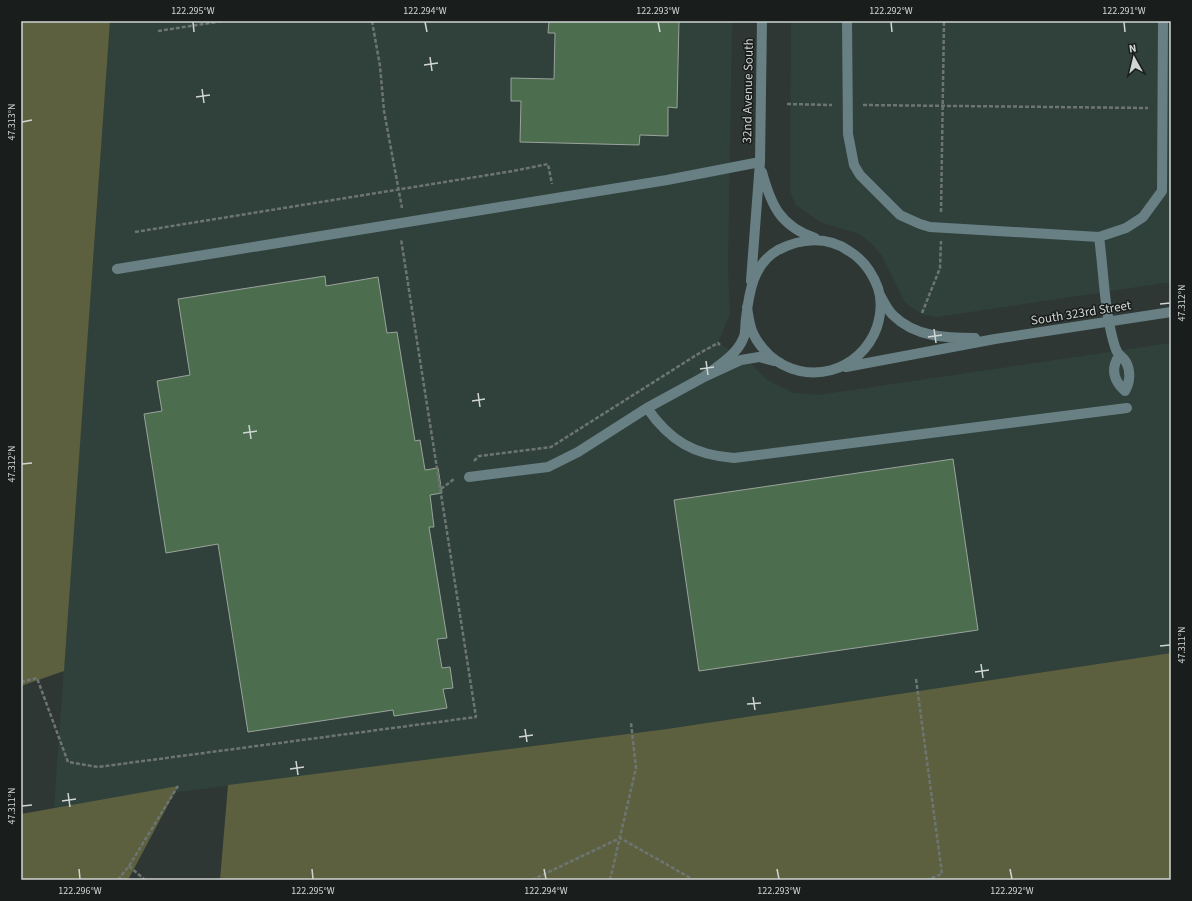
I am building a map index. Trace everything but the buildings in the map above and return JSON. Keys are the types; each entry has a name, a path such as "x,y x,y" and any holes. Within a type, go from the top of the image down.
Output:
{"street":[{"name":"32nd Avenue South","path":"751,285 760,162 762,21"},
{"path":"847,21 848,134 850,152 854,165 860,175 900,215 920,224 941,227 1099,237 1126,228 1143,217 1162,191 1163,21"},
{"name":"32nd Avenue South","path":"760,162 771,201 779,214 799,233 819,240"},
{"path":"117,269 667,180 760,162"},
{"path":"1099,237 1109,322 1119,356"},
{"path":"469,478 548,467 578,452 648,408 702,378 741,360 749,358 767,358 798,371 805,372 819,373 840,368 859,356 873,338 880,317 880,296 873,274 859,257 840,245 819,240 797,242 777,251 761,266 751,285 744,338 737,349 728,358 702,378"},
{"name":"South 323rd Street","path":"880,296 892,315 916,330 952,338 996,339"},
{"path":"747,307 751,328 761,347 778,362"},
{"name":"South 323rd Street","path":"840,368 996,339 1171,312"},
{"path":"648,408 658,423 671,436 689,448 718,457 734,458 1127,408"}],"path":[{"path":"158,31 223,21"},
{"path":"21,682 36,678 68,762 98,767 476,717 403,253 401,223 402,206 400,189 384,112 380,66 372,21"},
{"path":"922,312 940,268 944,21"},
{"path":"787,104 1163,108"},
{"path":"135,232 548,164 554,198"},
{"path":"471,464 479,456 550,447 718,343 728,358"},
{"path":"440,489 457,477"},
{"path":"916,679 942,874 926,880"},
{"path":"610,880 636,768 631,723"},
{"path":"118,880 129,866 178,786"},
{"path":"532,880 620,838"},
{"path":"620,838 694,880"},
{"path":"129,866 145,880"}],"shaded area":[{"path":"110,21 732,21 728,268 730,314 718,343 748,361 767,380 794,393 818,395 1171,343 1171,653 667,729 54,808"},
{"path":"791,21 1171,21 1171,282 937,317 925,315 912,308 905,302 882,256 872,244 859,234 820,222 796,205 791,194"}],"green space":[{"path":"21,21 110,21 64,671 21,686"},
{"path":"1171,653 1171,880 220,880 228,785 667,729"},
{"path":"178,786 128,880 21,880 21,814"}]}
